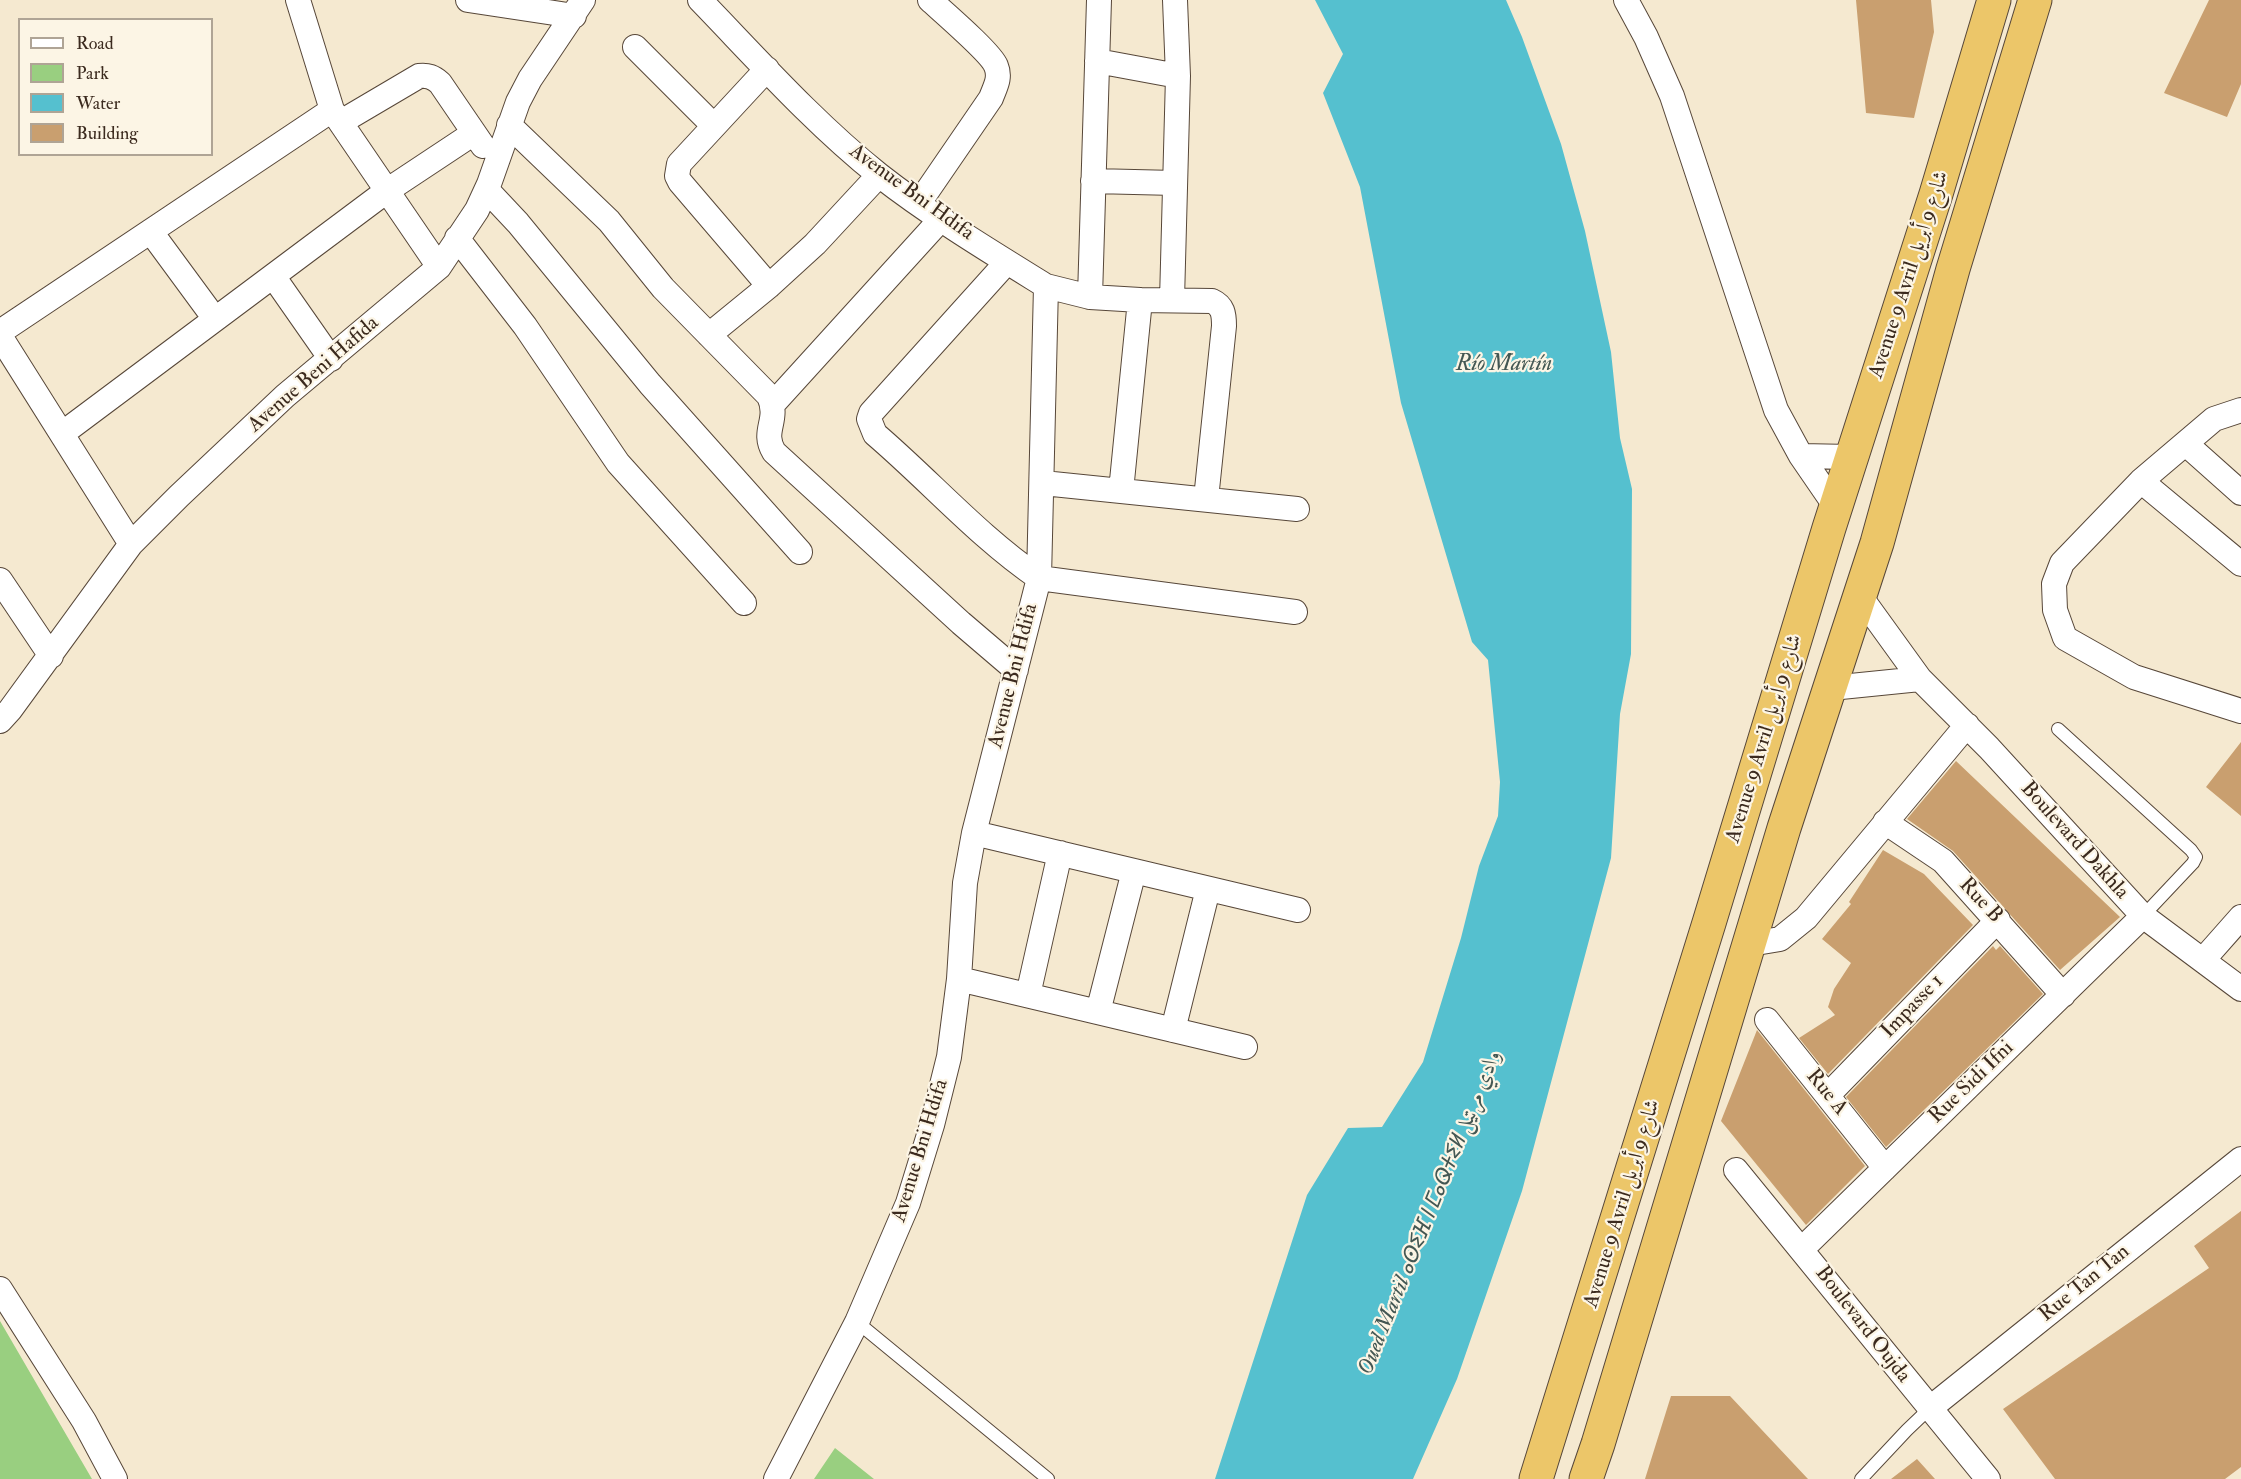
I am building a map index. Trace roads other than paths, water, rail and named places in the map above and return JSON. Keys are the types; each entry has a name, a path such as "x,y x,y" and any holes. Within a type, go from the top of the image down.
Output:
{"highway":[{"name":"Avenue 9 Avril شارع 9 أبريل","path":"1536,1479 1851,457 1936,194 1994,0"},
{"name":"Avenue 9 Avril شارع 9 أبريل","path":"1586,1479 1787,818 1860,596 1953,269 2035,0"}],"street":[{"path":"298,0 337,116 439,267"},
{"path":"468,0 578,8"},
{"name":"Avenue Bni Hdifa","path":"700,0 800,104 879,175 1046,286 1039,578 974,833 965,883 960,933 959,979 949,1057 932,1125 908,1203 857,1322 776,1479"},
{"path":"920,203 991,98 998,82 998,74 992,59 930,0"},
{"path":"1090,297 1099,0"},
{"path":"1172,300 1178,76 1175,0"},
{"path":"1626,0 1646,37 1672,96 1776,410 1801,456 1836,507"},
{"name":"Avenue Beni Hafida","path":"0,721 51,656 131,544 285,396 331,360 439,267 477,210 487,190 509,125 530,79 578,8"},
{"path":"635,47 714,126"},
{"path":"1097,61 1178,76"},
{"path":"767,69 679,164 677,176 733,246 769,286"},
{"path":"131,544 0,334 151,232 337,116 419,76 433,77 440,83 496,165"},
{"path":"509,125 609,221 663,288 769,396 773,404 773,419 768,434 774,452 961,623 1016,670"},
{"path":"63,433 387,190 474,133"},
{"path":"709,335 769,286 815,244 879,175"},
{"path":"1093,181 1175,183"},
{"path":"487,190 525,231 650,384 800,552"},
{"path":"773,404 942,218"},
{"path":"151,232 215,319"},
{"path":"458,238 525,326 618,463 744,603"},
{"path":"1007,262 871,413 869,419 875,434 990,539 1039,578 1295,612"},
{"path":"273,276 331,360"},
{"path":"1046,286 1090,297 1212,301 1218,304 1224,317 1206,499"},
{"path":"1121,491 1140,300"},
{"path":"2241,410 2214,419 2141,481 2062,563 2054,584 2055,610 2065,638 2134,677 2241,711"},
{"path":"2186,444 2241,493"},
{"path":"1801,456 1851,457"},
{"path":"2141,481 2241,564"},
{"path":"1043,483 1297,509"},
{"path":"0,580 51,656"},
{"name":"Boulevard Dakhla","path":"1860,596 1920,679 1989,748 2143,916 2241,989"},
{"path":"1831,688 1920,679"},
{"path":"1750,944 1768,943 1780,939 1806,918 1966,725"},
{"name":"Rue B","path":"1885,822 1943,861 2063,994"},
{"path":"974,833 1298,910"},
{"path":"1028,995 1060,853"},
{"path":"1098,1012 1134,871"},
{"path":"1173,1030 1208,889"},
{"name":"Rue Sidi Ifni","path":"1802,1249 2143,916"},
{"path":"2203,960 2241,917"},
{"name":"Impasse 1","path":"1828,1095 1998,920"},
{"path":"959,979 1245,1047"},
{"name":"Rue A","path":"1767,1020 1885,1168"},
{"name":"Rue Tan Tan","path":"1929,1409 2241,1159"},
{"name":"Boulevard Oujda","path":"1736,1170 1988,1479"},
{"path":"0,1288 84,1421 115,1479"}],"lane":[{"path":"2058,729 2196,857 2143,916"},
{"path":"857,1322 1048,1479"},
{"path":"1861,1479 1906,1430 1929,1409"}],"water":[{"name":"Río Martín","path":"1315,0 1506,0 1561,144 1585,231 1611,352 1620,438 1632,489 1631,654 1620,714 1611,858 1522,1191 1457,1379 1413,1479 1215,1479 1307,1195 1348,1128 1382,1127 1423,1062 1461,938 1479,866 1498,816 1500,782 1488,660 1472,642 1401,403 1360,187 1323,93 1343,54"}],"water label":[{"name":"Oued Martil ⴰⵙⵉⴼ ⵏ ⵎⴰⵕⵜⵉⵍ وادي مرتيل","path":"1431,1213"}]}
